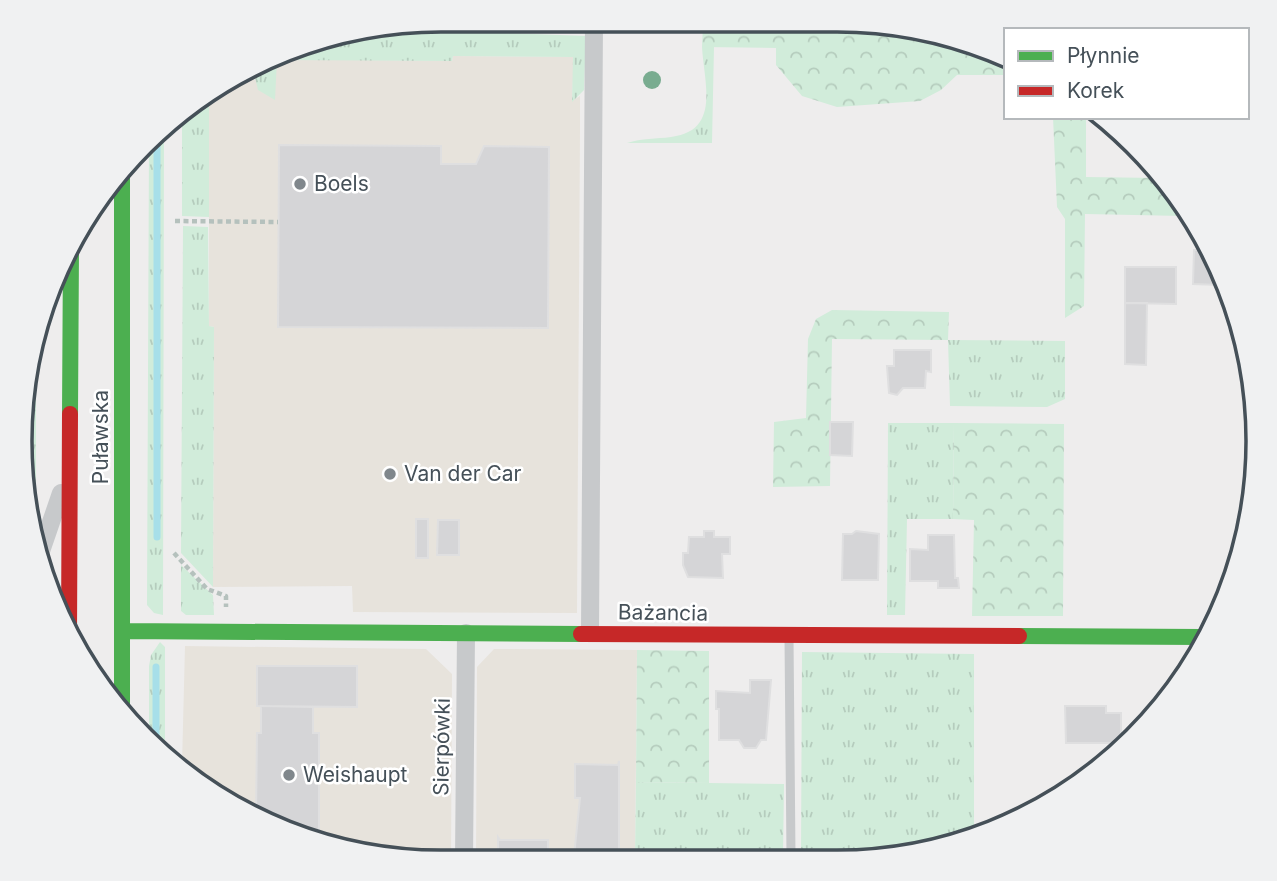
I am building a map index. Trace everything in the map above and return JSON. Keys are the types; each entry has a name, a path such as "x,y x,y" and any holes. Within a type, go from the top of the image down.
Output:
{"street":[{"path":"590,633 594,32"},
{"name":"Puławska","path":"122,185 122,696"},
{"name":"Puławska","path":"66,604 71,267"},
{"path":"44,544 68,470"},
{"name":"Bażancia","path":"122,631 590,633 789,637 1195,637"},
{"name":"Sierpówki","path":"464,850 466,633"}],"lane":[{"path":"789,637 791,850"}],"path":[{"path":"175,221 278,222"},
{"path":"174,553 207,589 226,597 226,612 237,612"}],"shaded area":[{"path":"453,56 574,57 572,101 580,96 577,613 353,612 352,586 213,587 214,327 209,326 209,103 236,86 254,77 254,80 261,73 294,59 452,61"},
{"path":"185,646 426,649 452,674 451,850 414,849 361,842 309,828 236,795 182,757"},
{"path":"494,649 637,650 635,850 476,850 477,667"}],"green space":[{"path":"414,32 586,36 584,90 572,102 573,57 453,56 452,61 291,60 361,39"},
{"path":"703,32 863,32 942,45 1004,68 1004,75 957,75 941,90 920,101 837,107 802,96 776,65 776,48 702,47"},
{"path":"702,47 714,47 712,143 627,143 687,133 697,125 706,103"},
{"path":"277,66 275,100 258,90 255,77"},
{"path":"209,103 209,217 182,216 182,124"},
{"path":"1053,119 1086,119 1086,177 1150,178 1179,216 1085,214 1084,306 1065,318 1065,219 1057,207"},
{"path":"164,139 163,615 154,613 147,605 149,153"},
{"path":"183,226 208,227 209,326 214,327 213,587 181,553"},
{"path":"832,310 949,312 948,340 832,339 830,486 773,487 774,422 806,418 808,339 816,319"},
{"path":"948,340 1065,341 1065,399 1047,407 950,406"},
{"path":"36,380 36,500 32,467 32,414"},
{"path":"888,423 954,423 953,519 907,519 905,615 887,615"},
{"path":"954,423 1064,424 1063,616 972,616 974,520 953,519"},
{"path":"181,565 213,595 214,615 186,615 181,611"},
{"path":"160,642 165,647 165,743 149,728 151,655"},
{"path":"637,650 709,651 709,783 636,782"},
{"path":"802,652 974,654 974,826 942,836 890,846 801,850"},
{"path":"636,782 784,784 783,850 635,850"}],"building":[{"path":"279,145 441,146 441,164 476,164 484,146 549,147 548,328 278,327"},
{"path":"1194,250 1198,250 1214,285 1193,284"},
{"path":"1125,267 1176,267 1176,304 1125,303"},
{"path":"1125,303 1147,303 1146,365 1125,364"},
{"path":"894,350 931,350 931,372 926,371 925,388 903,388 897,395 889,393 887,366 894,366"},
{"path":"830,422 853,422 852,456 830,455"},
{"path":"416,519 428,519 428,558 416,558"},
{"path":"438,520 459,520 459,555 437,555"},
{"path":"704,531 714,531 714,537 730,537 730,554 722,554 723,578 688,577 683,565 683,553 688,553 689,537 704,537"},
{"path":"856,531 879,534 878,580 842,580 843,534"},
{"path":"928,535 954,535 955,578 958,578 959,588 938,588 938,581 910,581 910,549 928,550"},
{"path":"257,666 357,666 357,707 257,706"},
{"path":"750,680 771,680 766,740 761,740 756,748 744,748 739,740 719,740 716,691 750,693"},
{"path":"261,706 313,707 313,733 319,733 319,831 256,805 257,733 261,733"},
{"path":"1065,706 1106,706 1106,713 1121,713 1121,734 1112,743 1066,743"},
{"path":"619,761 619,850 575,850 580,798 575,798 575,764 618,765"},
{"path":"498,837 500,840 548,840 548,850 498,850"}],"waterway":[{"path":"157,146 157,537"},
{"path":"156,667 156,734"}],"traffic: fast":[{"path":"122,185 122,696"},
{"path":"70,414 71,267"},
{"path":"122,631 581,634"},
{"path":"1019,636 1195,637"}],"traffic: jam":[{"path":"69,610 70,414"},
{"path":"581,634 1019,636"}],"place":[{"name":"Boels","path":"300,184"},
{"name":"Van der Car","path":"390,474"},
{"name":"Weishaupt","path":"289,775"}]}
